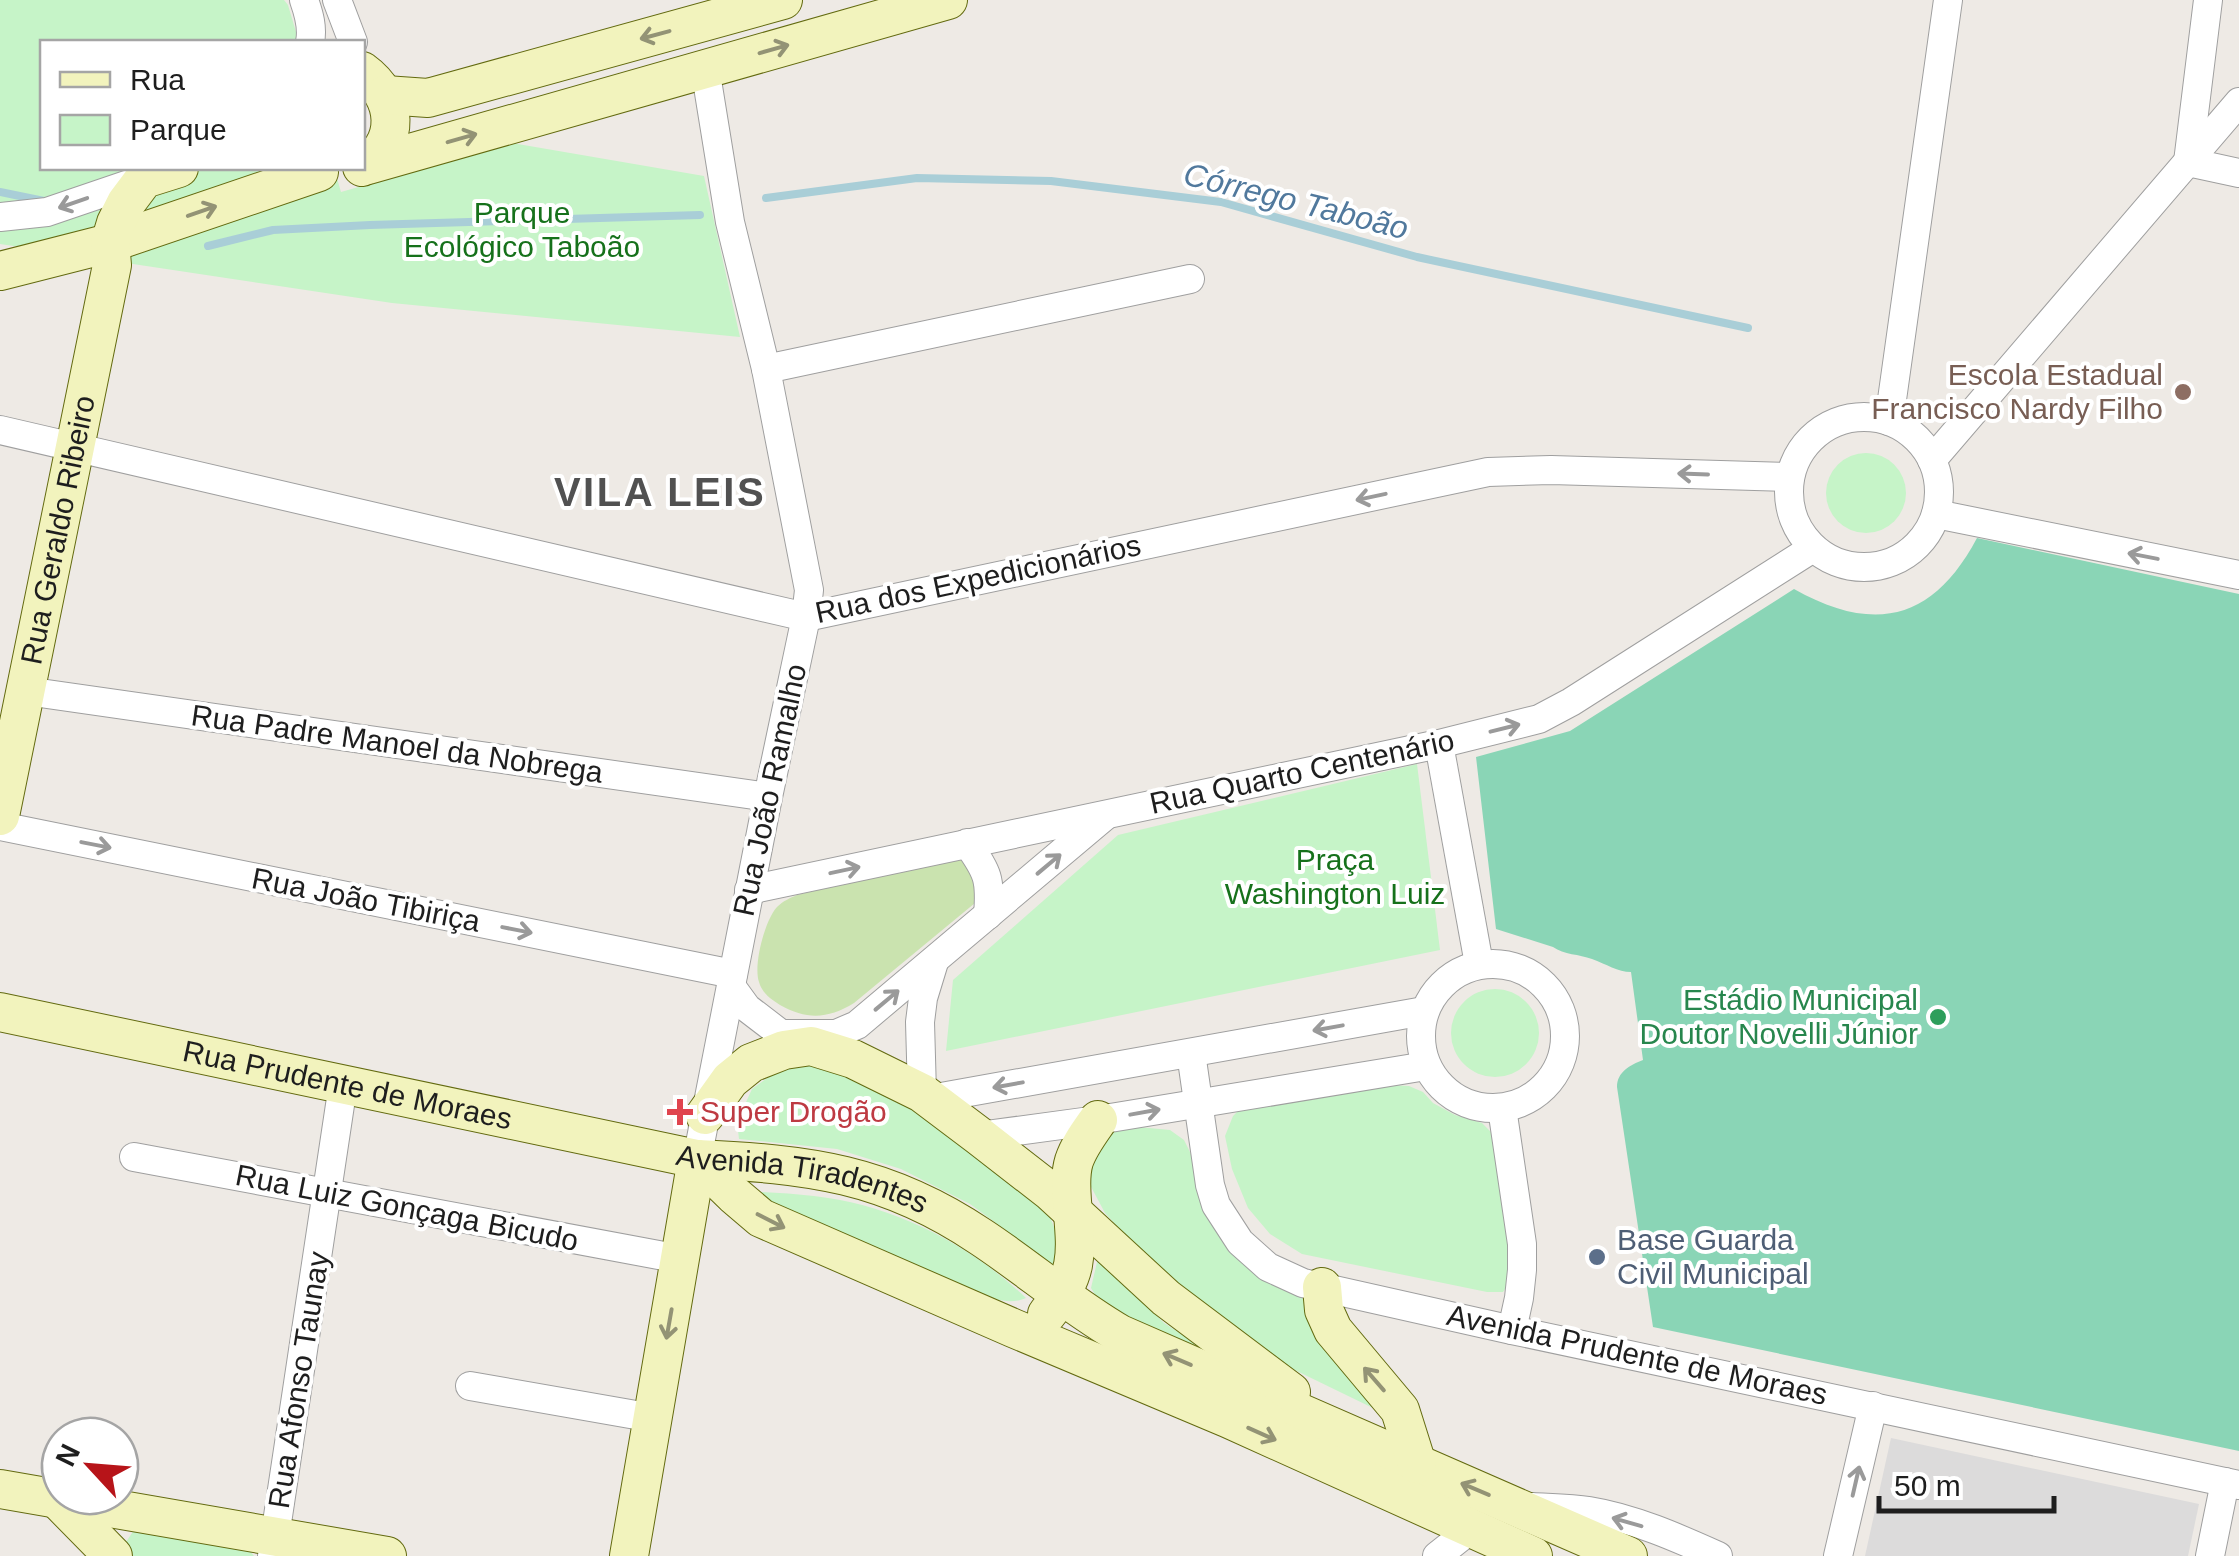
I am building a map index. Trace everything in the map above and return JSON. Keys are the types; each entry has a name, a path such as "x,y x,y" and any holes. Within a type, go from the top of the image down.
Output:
{"main road":[{"path":"365,70 428,98 783,0"},
{"path":"365,167 948,0"},
{"path":"365,70 390,110 391,125 379,154 365,166"},
{"path":"0,272 44,261 111,254 315,170 336,174 357,170"},
{"name":"Rua Geraldo Ribeiro","path":"0,816 120,213 161,173"},
{"name":"Rua Prudente de Moraes","path":"0,1012 697,1159"},
{"path":"705,1115 730,1080 751,1063 784,1050 811,1046 853,1060 926,1096 1072,1212 1166,1298 1263,1373 1355,1436"},
{"path":"1012,1328 1048,1314 1069,1285 1074,1262 1070,1188 1073,1164 1082,1142 1098,1120"},
{"path":"629,1556 697,1159"},
{"name":"Avenida Tiradentes","path":"697,1159 804,1167 895,1190 982,1237 1120,1334 1628,1556"},
{"name":"Avenida Tiradentes","path":"697,1159 762,1218 1226,1418 1533,1556"},
{"path":"1322,1286 1324,1310 1333,1330 1400,1410 1417,1464"},
{"path":"0,1489 40,1496"},
{"path":"74,1516 113,1556"},
{"path":"135,1516 274,1546 387,1556"}],"street":[{"path":"304,0 310,40"},
{"path":"336,0 353,40"},
{"path":"1889,421 1948,0"},
{"path":"2188,162 2208,0"},
{"name":"Rua João Ramalho","path":"697,1159 809,590 766,369 730,222 705,68"},
{"path":"1932,460 2239,102"},
{"path":"2188,162 2239,173"},
{"path":"0,217 47,212 161,173"},
{"path":"766,369 1190,278"},
{"path":"1872,417 1889,421 1914,436 1932,460 1939,496 1936,514 1912,550 1894,561 1872,567 1851,566 1831,560 1800,533 1792,515 1790,477 1806,444 1835,423 1872,417"},
{"name":"Rua dos Expedicionários","path":"0,430 806,617 1488,472 1551,470 1790,477"},
{"path":"1936,514 2239,576"},
{"name":"Rua Quarto Centenário","path":"749,890 1438,744 1539,719 1813,548"},
{"name":"Rua Padre Manoel da Nobrega","path":"26,691 768,797"},
{"path":"1438,744 1479,964"},
{"path":"732,980 747,1008 781,1034 836,1034 857,1025 1110,812"},
{"name":"Rua João Tibiriça","path":"0,826 732,980"},
{"path":"967,843 990,888 988,915"},
{"path":"935,960 920,1022 926,1096 1424,1011"},
{"path":"1502,963 1524,970 1543,983 1557,1002 1564,1024 1564,1047 1550,1079 1524,1101 1502,1108 1479,1108 1457,1100 1439,1085 1426,1066 1420,1038 1424,1011 1437,989 1456,973 1479,964 1502,963"},
{"name":"Avenida Prudente de Moraes","path":"1191,1053 1216,1205 1227,1225 1256,1259 1303,1283 2232,1484"},
{"path":"980,1136 1426,1066"},
{"name":"Rua Afonso Taunay","path":"274,1546 343,1085"},
{"path":"1502,1108 1522,1244 1519,1298 1512,1330"},
{"name":"Rua Luiz Gonçaga Bicudo","path":"134,1158 680,1259"},
{"path":"470,1386 652,1418"},
{"path":"1838,1556 1874,1406"},
{"path":"2210,1556 2232,1484"},
{"path":"1517,1506 1590,1512 1680,1539 1718,1556"},
{"path":"1438,1556 1472,1529"}],"shaded area":[{"path":"1891,1438 2199,1504 2188,1556 1865,1556"}],"green space":[{"name":"Parque Ecológico Taboão","path":"0,0 284,0 298,40 40,40 40,170 335,170 341,192 512,143 704,176 740,337 392,303 0,244"},
{"path":"1858,453 1874,453 1888,459 1900,471 1906,493 1900,515 1888,527 1874,533 1858,533 1844,527 1832,515 1826,501 1826,485 1832,471 1844,459"},
{"name":"Estádio Municipal Doutor Novelli Júnior","path":"1977,538 2239,594 2239,1451 1653,1327 1617,1087 1622,1073 1643,1060 1631,972 1496,929 1476,757 1570,731 1794,589 1850,612 1899,612 1941,587"},
{"name":"Praça Washington Luiz","path":"1417,764 1440,950 946,1051 953,980 1118,835"},
{"path":"961,856 974,877 975,903 854,1003 826,1015 808,1015 780,1005 762,989 758,974 761,943 768,922 784,901"},
{"path":"1495,989 1526,1002 1539,1033 1526,1064 1495,1077 1464,1064 1451,1033 1464,1002"},
{"path":"815,1060 918,1111 1049,1214 1066,1259 1056,1267 970,1204 901,1169 837,1149 739,1139 737,1122 752,1089 786,1064"},
{"path":"1390,1085 1423,1092 1433,1103 1482,1123 1494,1135 1510,1241 1508,1280 1503,1292 1302,1254 1270,1234 1248,1208 1232,1169 1225,1136 1233,1116 1244,1105"},
{"path":"1128,1126 1170,1130 1184,1140 1205,1205 1314,1296 1377,1410 1270,1358 1151,1263 1105,1213 1089,1183 1096,1142"},
{"path":"761,1192 844,1201 901,1218 955,1244 1026,1298 1009,1301 980,1295 759,1197"},
{"path":"1100,1259 1164,1323 1200,1346 1200,1350 1194,1356 1099,1301 1091,1288"},
{"path":"134,1530 246,1546 254,1556 130,1556 126,1542"}],"waterway":[{"name":"Córrego Taboão","path":"766,198 917,178 1051,181 1221,202 1417,257 1748,328"},
{"name":"Córrego Taboão","path":"0,192 44,201"},
{"name":"Córrego Taboão","path":"208,246 273,230 700,215"}],"place":[{"name":"Escola Estadual Francisco Nardy Filho","path":"2183,392"},
{"name":"Estádio Municipal Doutor Novelli Júnior","path":"1938,1017"},
{"name":"Super Drogão","path":"680,1112"},
{"name":"Base Guarda Civil Municipal","path":"1597,1257"}],"district":[{"name":"VILA LEIS","path":"660,492"}]}
